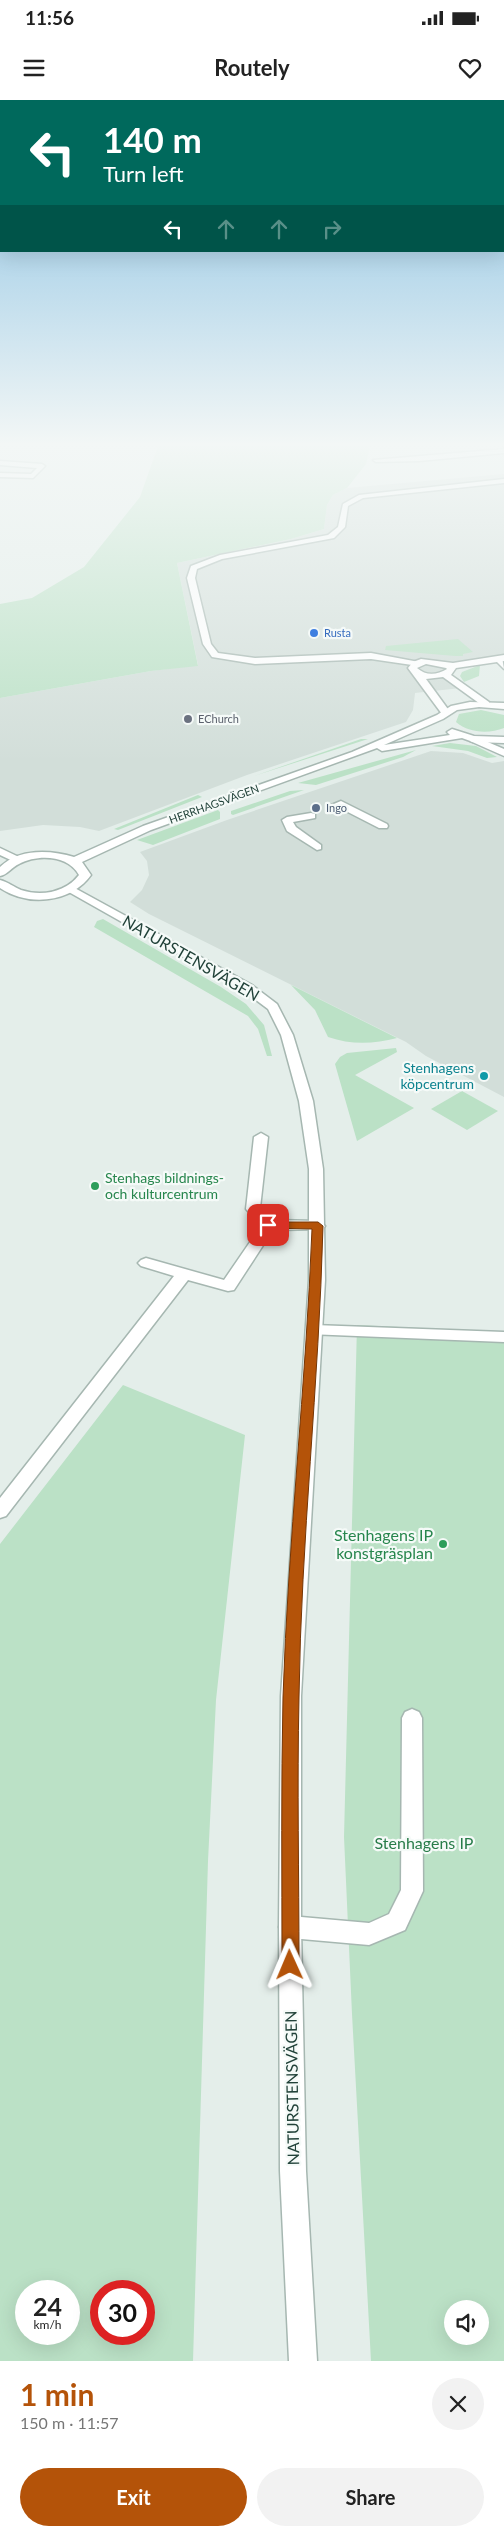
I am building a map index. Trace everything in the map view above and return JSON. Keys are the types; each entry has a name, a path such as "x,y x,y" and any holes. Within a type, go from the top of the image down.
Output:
{"street":[{"path":"256,552 220,558 194,568 191,578 207,644 215,654 255,661 371,656 417,669 430,676 502,661"},
{"path":"417,669 434,662 448,671 486,704"},
{"path":"417,669 443,714 440,723 446,729 460,736 473,739 504,740"},
{"name":"HERRHAGSVÄGEN","path":"75,861 147,828 355,754 465,705 486,704 504,706"},
{"name":"HERRHAGSVÄGEN","path":"355,754 414,741 460,736"},
{"path":"473,739 504,753"},
{"path":"323,801 334,798 337,805 383,826"},
{"path":"287,820 298,811"},
{"path":"287,820 310,816"},
{"path":"287,820 291,829 317,847"},
{"path":"0,851 17,860"},
{"path":"0,872 7,865 17,860 54,855 75,861 83,867 85,875 81,882 71,889 58,893 37,895 16,893 2,888"},
{"name":"NATURSTENSVÄGEN","path":"71,889 240,983 273,1007 288,1035 306,1101 316,1169 318,1226 314,1330 291,1696 290,1927 293,2171 303,2361"},
{"path":"261,1137 253,1208 268,1225 318,1226"},
{"path":"146,1263 228,1286 268,1225"},
{"path":"0,1511 184,1274"},
{"path":"314,1330 504,1337"},
{"path":"290,1927 368,1934 396,1922 412,1891 412,1718"}],"shaded area":[{"path":"232,552 504,552 504,658 451,666 446,675 461,688 415,693 413,710 406,722 247,775 99,831 80,827 43,825 0,831 0,698 151,671 198,665 177,563"},
{"path":"431,751 463,753 492,763 504,761 504,1097 426,1056 406,1042 149,914 130,902 142,890 149,875 147,861 140,852 227,820"}],"green space":[{"path":"96,552 232,552 177,563 198,666 151,671 0,698 0,604 32,598 84,567"},
{"path":"458,639 473,652 463,654 463,656 455,656 385,650 386,646"},
{"path":"480,665 479,676 464,682 460,676 462,672"},
{"path":"481,710 504,715 504,728 485,732 466,728 456,722 459,714"},
{"path":"361,739 368,739 254,776"},
{"path":"450,743 476,746 497,757 487,758 468,751 432,746"},
{"path":"416,750 403,757 316,785 298,783"},
{"path":"304,790 233,815 231,814 231,811 290,791"},
{"path":"198,795 202,797 118,830 114,829"},
{"path":"218,810 220,812 220,819 153,845 137,840"},
{"path":"103,919 221,987 246,1004 264,1025 272,1056 267,1056 258,1029 248,1016 94,927 97,921"},
{"path":"291,985 397,1038 362,1043 328,1037 315,1010"},
{"path":"396,1048 397,1052 355,1075 414,1108 357,1141 335,1064 340,1057 347,1053"},
{"path":"462,1091 498,1111 467,1130 431,1109"},
{"name":"Stenhagens IP","path":"357,1325 504,1332 504,2361 371,2361 344,1837"},
{"path":"123,1385 245,1435 216,1700 208,1861 193,2361 0,2361 0,1544"}],"place":[{"name":"Rusta","path":"314,633"},
{"name":"EChurch","path":"188,719"},
{"name":"Ingo","path":"316,808"},
{"name":"Stenhagens köpcentrum","path":"484,1076"},
{"name":"Stenhags bildnings- och kulturcentrum","path":"95,1186"},
{"name":"Stenhagens IP konstgräsplan","path":"443,1544"}],"route":[{"path":"268,1225 318,1226 314,1330 305,1443 291,1696 290,1965"}]}
